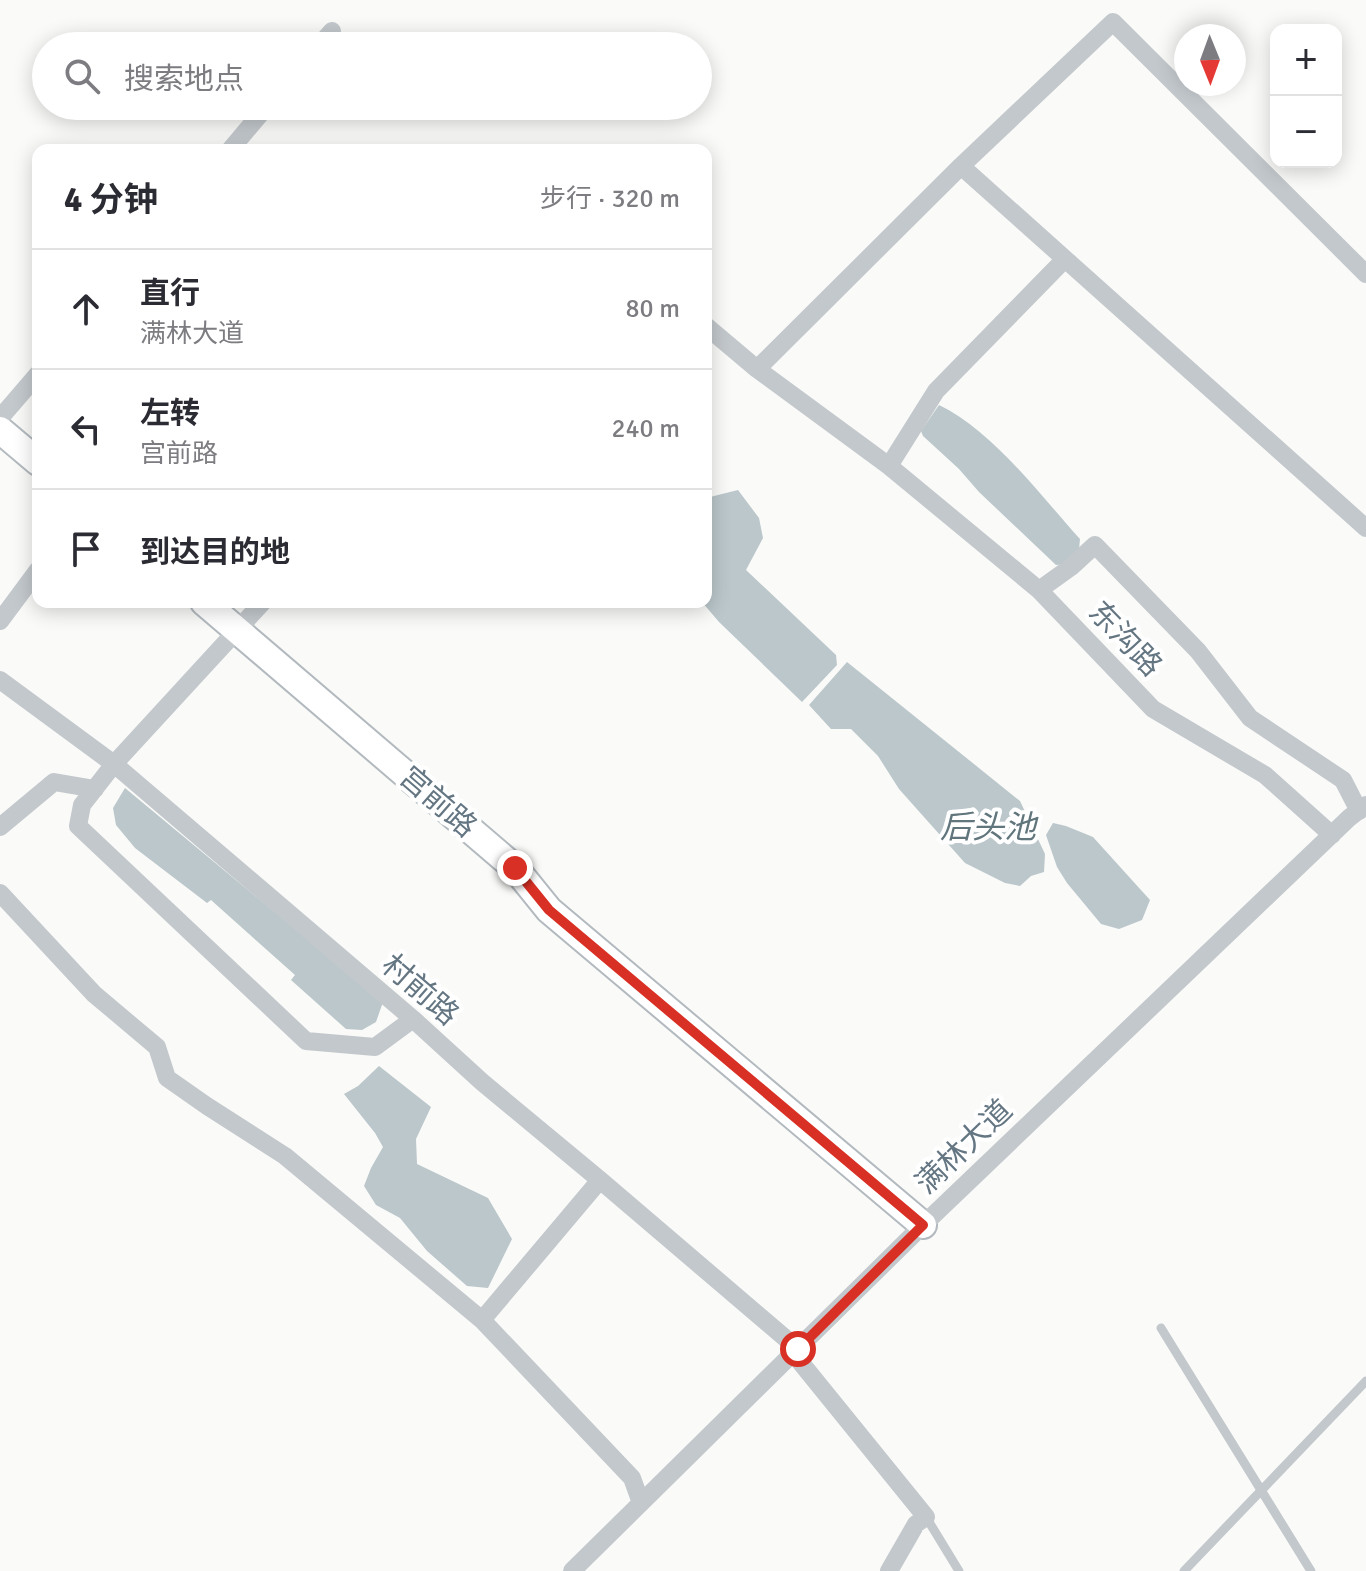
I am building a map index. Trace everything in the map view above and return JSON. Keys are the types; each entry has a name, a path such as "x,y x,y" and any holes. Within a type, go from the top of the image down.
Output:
{"street":[{"path":"757,369 961,166 1113,22 1366,274"},
{"path":"235,144 255,120"},
{"path":"961,166 1366,528"},
{"path":"889,466 936,391 1065,259"},
{"name":"东沟路","path":"712,331 757,369 889,466 1039,590 1153,709 1265,775 1332,835"},
{"path":"0,418 32,381"},
{"path":"0,430 32,457"},
{"path":"1039,590 1095,545 1198,651 1250,718 1343,780 1363,808"},
{"path":"0,621 32,578"},
{"name":"宫前路","path":"211,608 515,868 549,910 923,1225"},
{"path":"258,608 114,764 82,805 78,826 306,1041 375,1047 413,1019"},
{"name":"村前路","path":"0,680 114,764 795,1351 926,1517"},
{"path":"0,827 54,782 95,789"},
{"name":"满林大道","path":"572,1571 923,1225 1363,808"},
{"path":"0,893 94,994 157,1047 167,1078 285,1156 482,1320 632,1478 641,1503"},
{"path":"482,1320 600,1180"},
{"path":"889,1571 916,1524 926,1517"}],"lane":[{"path":"1161,1328 1311,1571"},
{"path":"1184,1571 1366,1381"},
{"path":"926,1517 959,1571"}],"water":[{"path":"939,405 959,416 997,447 1080,539 1079,550 1065,564 1056,565 923,436 921,431"},
{"path":"738,490 759,518 763,538 746,570 836,655 837,665 802,702 707,608 712,608 712,496"},
{"name":"后头池","path":"847,662 1020,801 1045,854 1044,872 1031,876 1020,886 1005,883 965,863 899,789 878,756 851,729 831,729 809,705"},
{"path":"125,788 383,1002 376,1022 362,1030 346,1029 291,980 295,975 211,900 207,903 135,848 116,825 113,808"},
{"path":"1053,823 1093,837 1150,900 1142,920 1119,929 1101,924 1057,867 1046,835"},
{"path":"379,1066 431,1107 416,1139 417,1164 488,1198 512,1239 488,1288 467,1286 427,1251 400,1218 376,1205 364,1186 383,1147 344,1094 358,1086"}],"route":[{"path":"515,868 549,910 923,1225 798,1349"}]}
